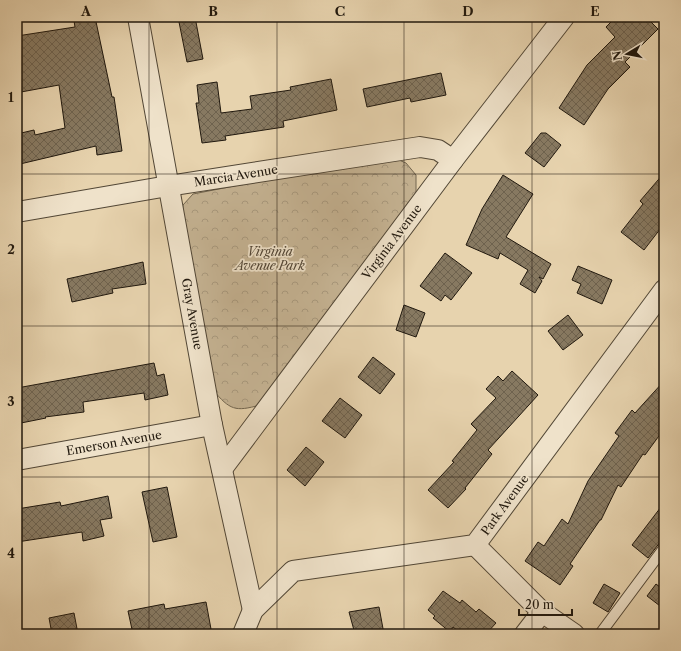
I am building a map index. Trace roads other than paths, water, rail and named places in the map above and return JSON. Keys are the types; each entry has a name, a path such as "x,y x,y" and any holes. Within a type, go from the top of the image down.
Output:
{"street":[{"name":"Gray Avenue","path":"138,17 212,425 254,610"},
{"name":"Virginia Avenue","path":"222,469 453,160 564,17"},
{"name":"Marcia Avenue","path":"17,212 168,186 420,147 438,150 453,160"},
{"name":"Park Avenue","path":"243,634 254,610 293,571 475,545 664,290"},
{"name":"Emerson Avenue","path":"17,460 212,425"},
{"path":"475,545 542,612 574,634"},
{"path":"525,634 542,612"}],"lane":[{"path":"600,634 664,548"}],"park label":[{"name":"Virginia Avenue Park","path":"270,259"}]}
